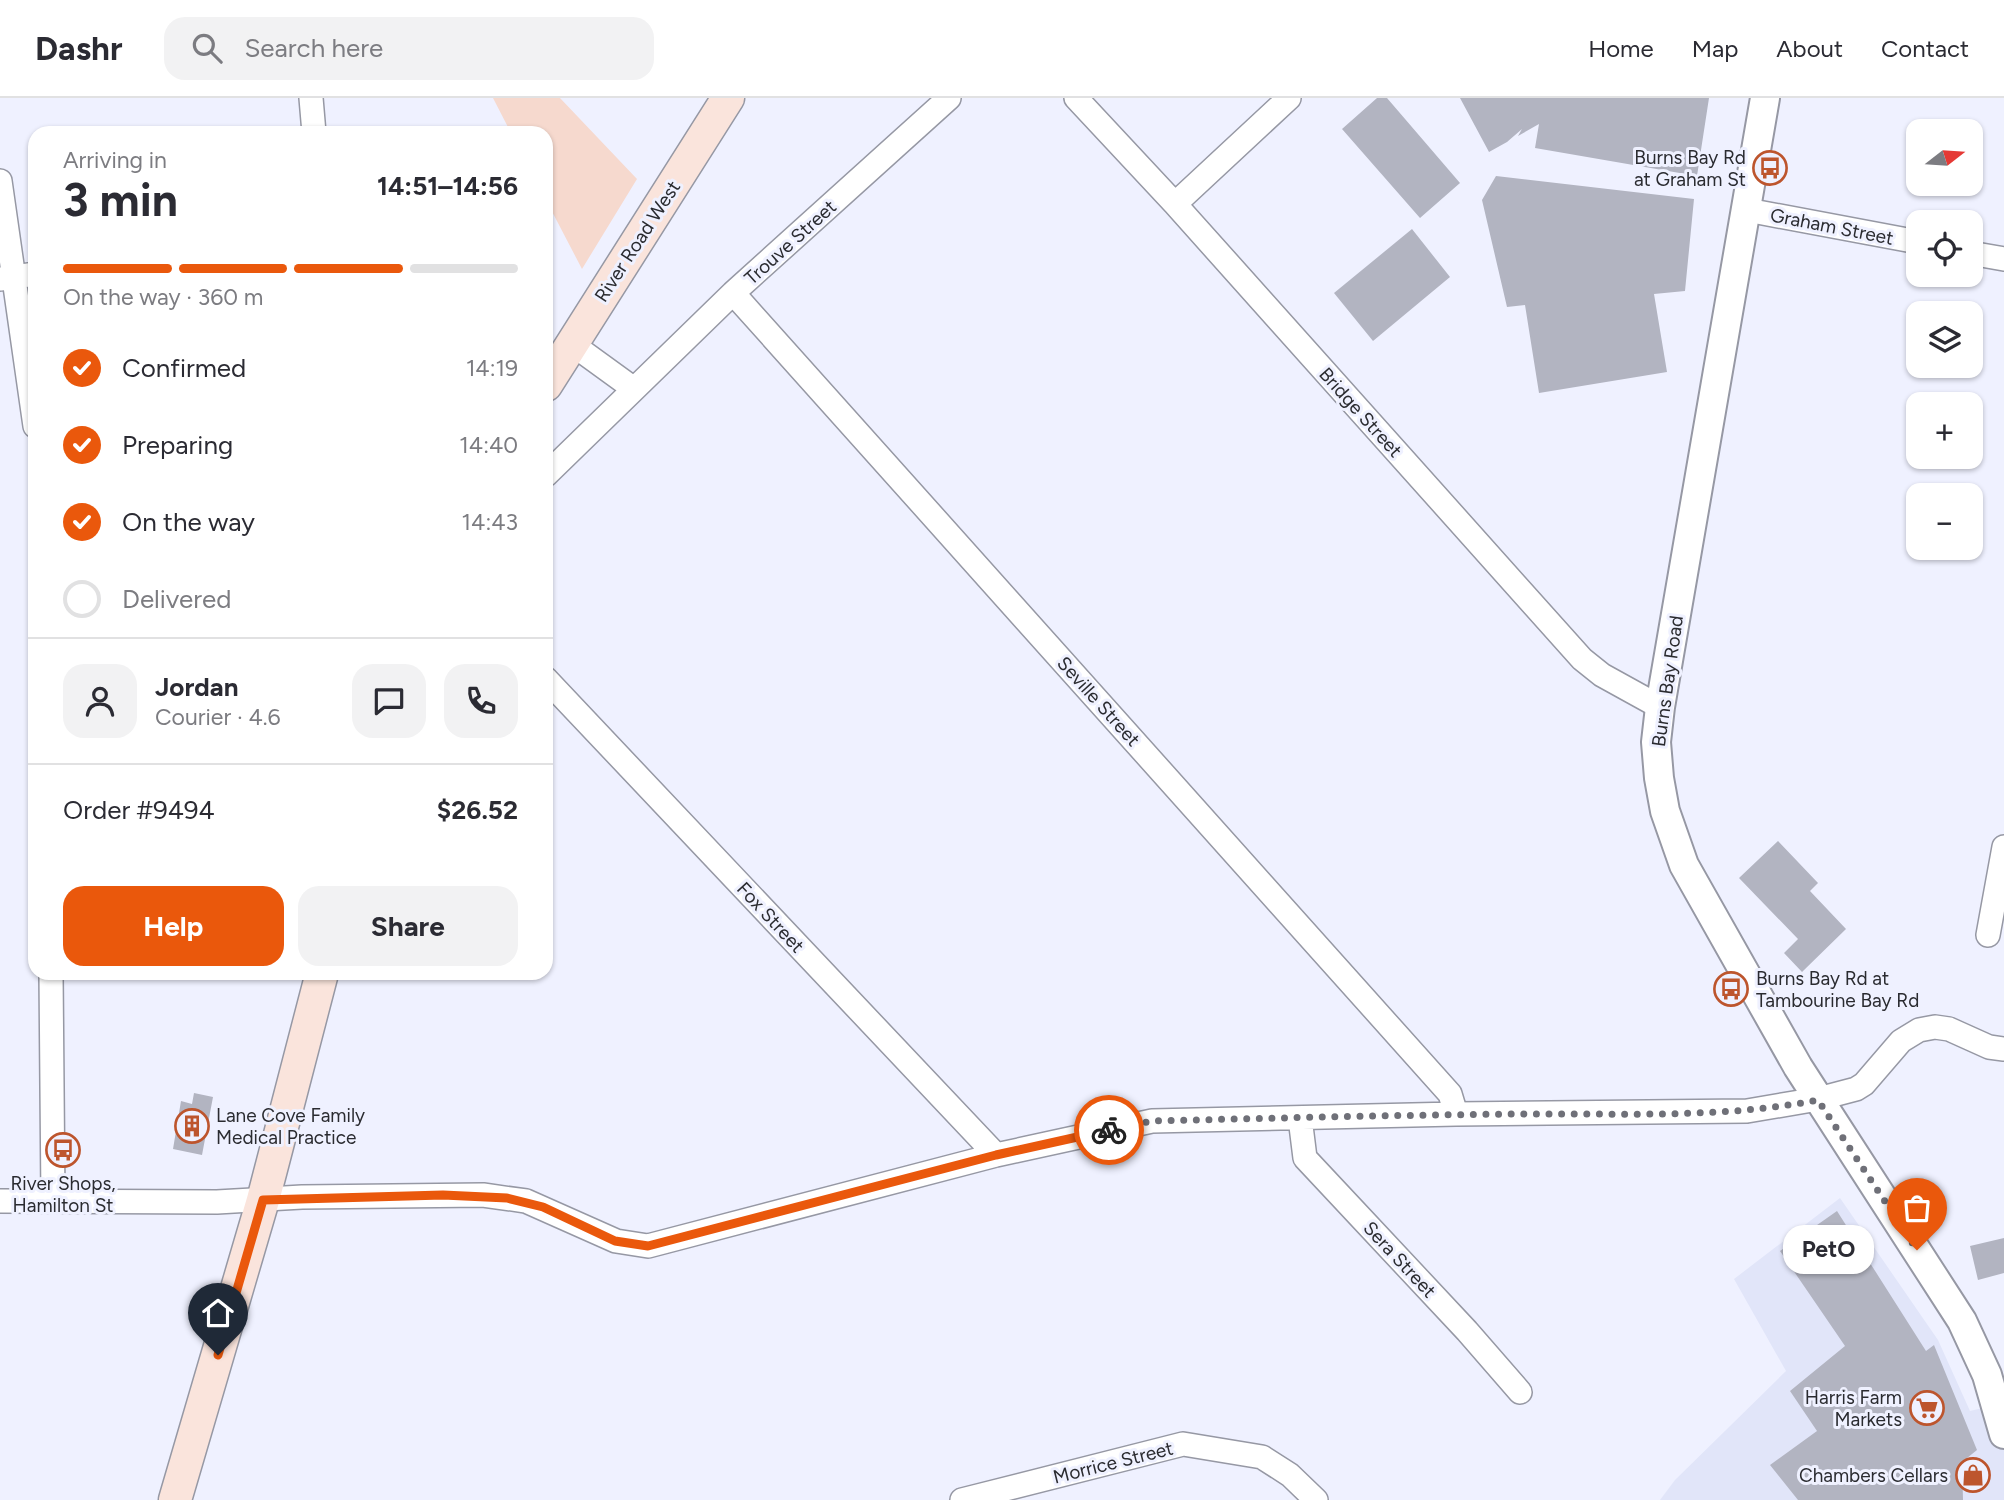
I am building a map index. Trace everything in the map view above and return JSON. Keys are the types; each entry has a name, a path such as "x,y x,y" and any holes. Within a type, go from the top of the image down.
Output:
{"main road":[{"name":"River Road West","path":"553,374 728,98"},
{"path":"175,1500 263,1200 320,980"}],"street":[{"path":"311,98 313,126"},
{"name":"Trouve Street","path":"553,468 733,293 949,98"},
{"name":"Bridge Street","path":"1076,98 1175,204 1582,659 1602,675 1660,707"},
{"path":"1175,204 1289,98"},
{"name":"Burns Bay Road","path":"1765,98 1660,707 1657,760 1665,811 1676,844 1722,934 1818,1100 1962,1321 1987,1376 2004,1434"},
{"path":"0,181 28,371"},
{"name":"Graham Street","path":"1746,210 1906,240"},
{"path":"1983,255 2004,259"},
{"name":"Seville Street","path":"733,293 1450,1094 1456,1114"},
{"path":"572,344 634,389"},
{"name":"Fox Street","path":"553,686 996,1155"},
{"path":"1988,935 2004,847"},
{"path":"51,980 53,1200"},
{"path":"0,1201 217,1202 443,1195 507,1198 543,1207 615,1241 648,1246 996,1155 1152,1121 1456,1114 1730,1113 1780,1107 1847,1093 1864,1084 1900,1041 1919,1030 1935,1027 1949,1030 1989,1047 2004,1049"},
{"name":"Sera Street","path":"1300,1118 1305,1158 1467,1331 1520,1392"},
{"name":"Morrice Street","path":"962,1500 1183,1444 1262,1457 1290,1475 1316,1500"}],"shaded area":[{"path":"493,98 560,98 637,179 582,269 553,213 553,126 507,126"},
{"path":"1840,1198 1938,1340 1970,1411 2004,1403 2004,1500 1660,1500 1675,1480 1786,1371 1734,1279"}],"building":[{"path":"1377,98 1387,98 1460,183 1420,218 1342,129"},
{"path":"1460,98 1709,98 1697,176 1535,148 1539,124 1518,136 1522,129 1489,152"},
{"path":"1496,176 1694,199 1685,291 1654,294 1667,372 1539,393 1525,305 1507,307 1482,200"},
{"path":"1412,229 1450,277 1373,341 1334,293"},
{"path":"1778,841 1818,883 1810,891 1846,929 1802,972 1784,953 1798,939 1739,878"},
{"name":"Lane Cove Family Medical Practice","path":"194,1093 213,1097 202,1155 173,1149 181,1101 192,1104"},
{"path":"1837,1211 1926,1351 1934,1345 1977,1450 1962,1462 1963,1500 1798,1500 1770,1465 1817,1431 1790,1391 1845,1346 1780,1251"},
{"path":"2004,1238 2004,1273 1978,1280 1970,1246"}],"way so far":[{"path":"1109,1130 1152,1121 1456,1114 1730,1113 1818,1100 1917,1250"}],"place":[{"name":"Burns Bay Rd at Graham St","path":"1770,168"},
{"name":"Burns Bay Rd at Tambourine Bay Rd","path":"1731,989"},
{"name":"Lane Cove Family Medical Practice","path":"192,1126"},
{"name":"River Shops, Hamilton St","path":"63,1150"},
{"name":"PetO","path":"1917,1250"},
{"name":"Harris Farm Markets","path":"1927,1408"},
{"name":"Chambers Cellars","path":"1973,1475"}],"route":[{"path":"218,1355 263,1200 483,1195 526,1201 615,1241 648,1246 996,1155 1109,1130"}]}
